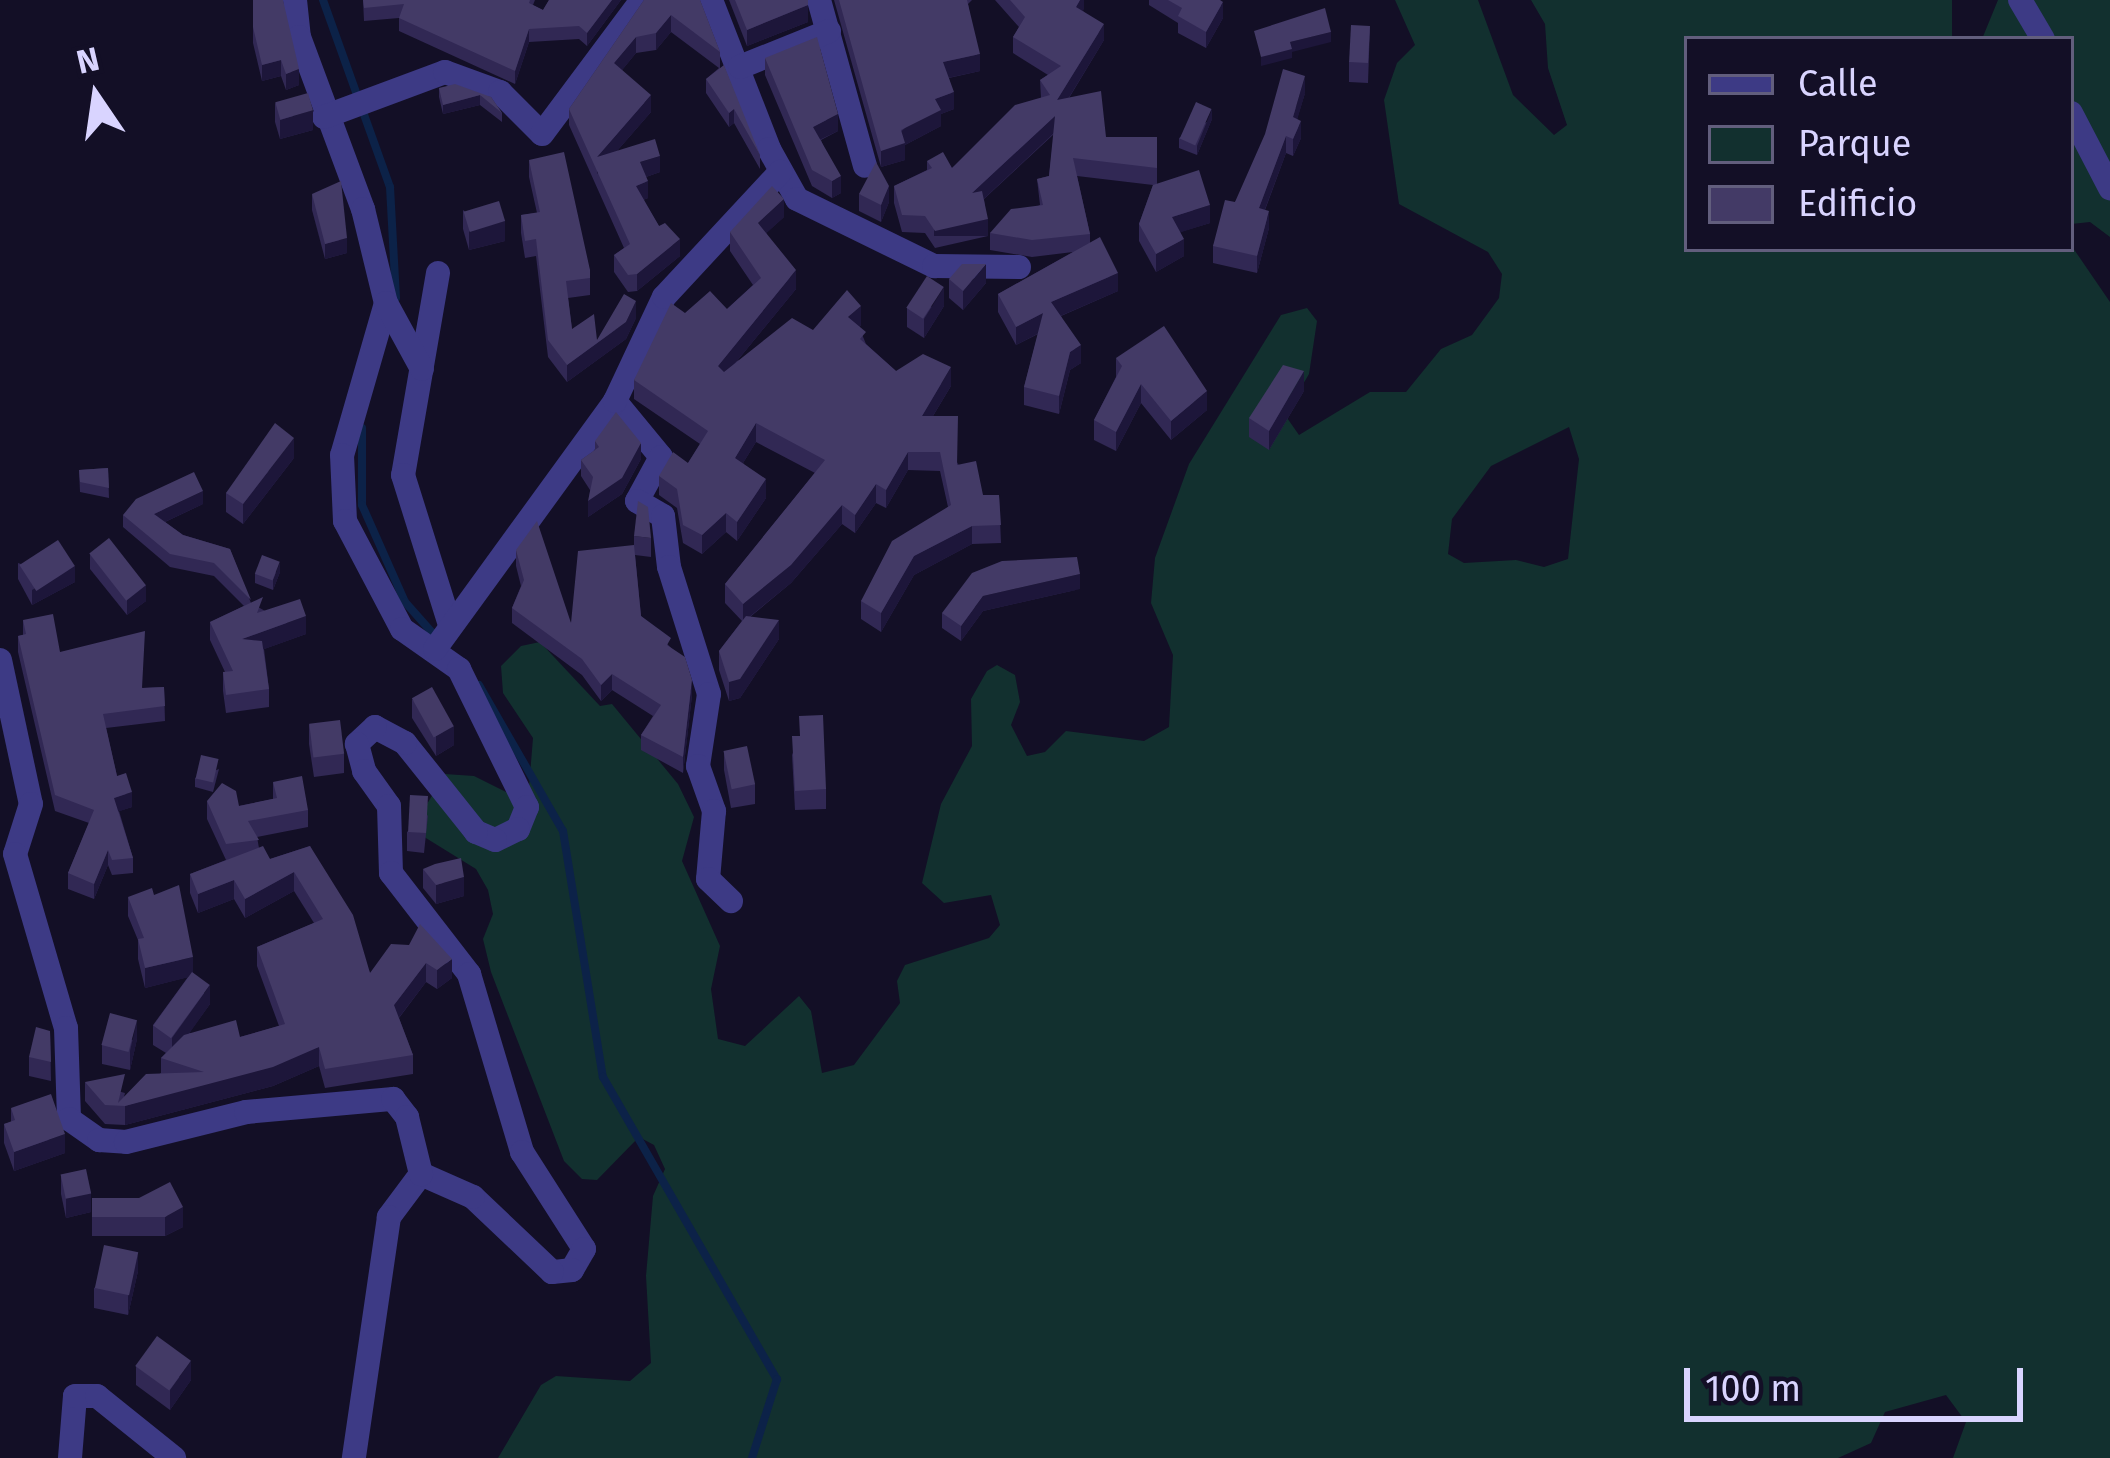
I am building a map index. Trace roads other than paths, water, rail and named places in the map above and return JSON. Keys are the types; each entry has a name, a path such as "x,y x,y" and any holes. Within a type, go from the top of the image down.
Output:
{"street":[{"path":"295,0 324,117 363,209 386,303 422,369"},
{"path":"324,117 445,72 500,92 542,134 642,0"},
{"path":"711,0 780,172 814,213 934,266 1019,267"},
{"path":"819,0 866,166"},
{"path":"2020,0 2042,36"},
{"path":"740,67 829,31"},
{"path":"2074,119 2110,188"},
{"path":"435,649 449,622 615,401 664,297 780,172"},
{"path":"437,273 403,476 449,622"},
{"path":"386,303 342,455 345,521 402,628 459,669 527,807 518,830 495,840 476,832 405,743 375,727 357,744 364,771 388,806 391,873 470,974 522,1152 584,1250 572,1270 552,1272 473,1197 421,1174"},
{"path":"615,401 661,457 638,501 663,516 669,567 709,694 698,766 714,812 708,879 731,901"},
{"path":"0,660 31,804 15,854 66,1028 68,1119 99,1140 126,1142 246,1112 393,1099 407,1117 421,1174"},
{"path":"354,1458 389,1217 421,1174"},
{"path":"70,1458 75,1396 97,1396 174,1458"}],"waterway":[{"path":"323,0 390,187 396,298"},
{"path":"362,428 362,505 405,602 437,638"},
{"path":"479,685 563,831 603,1077 777,1379 752,1458"}]}
